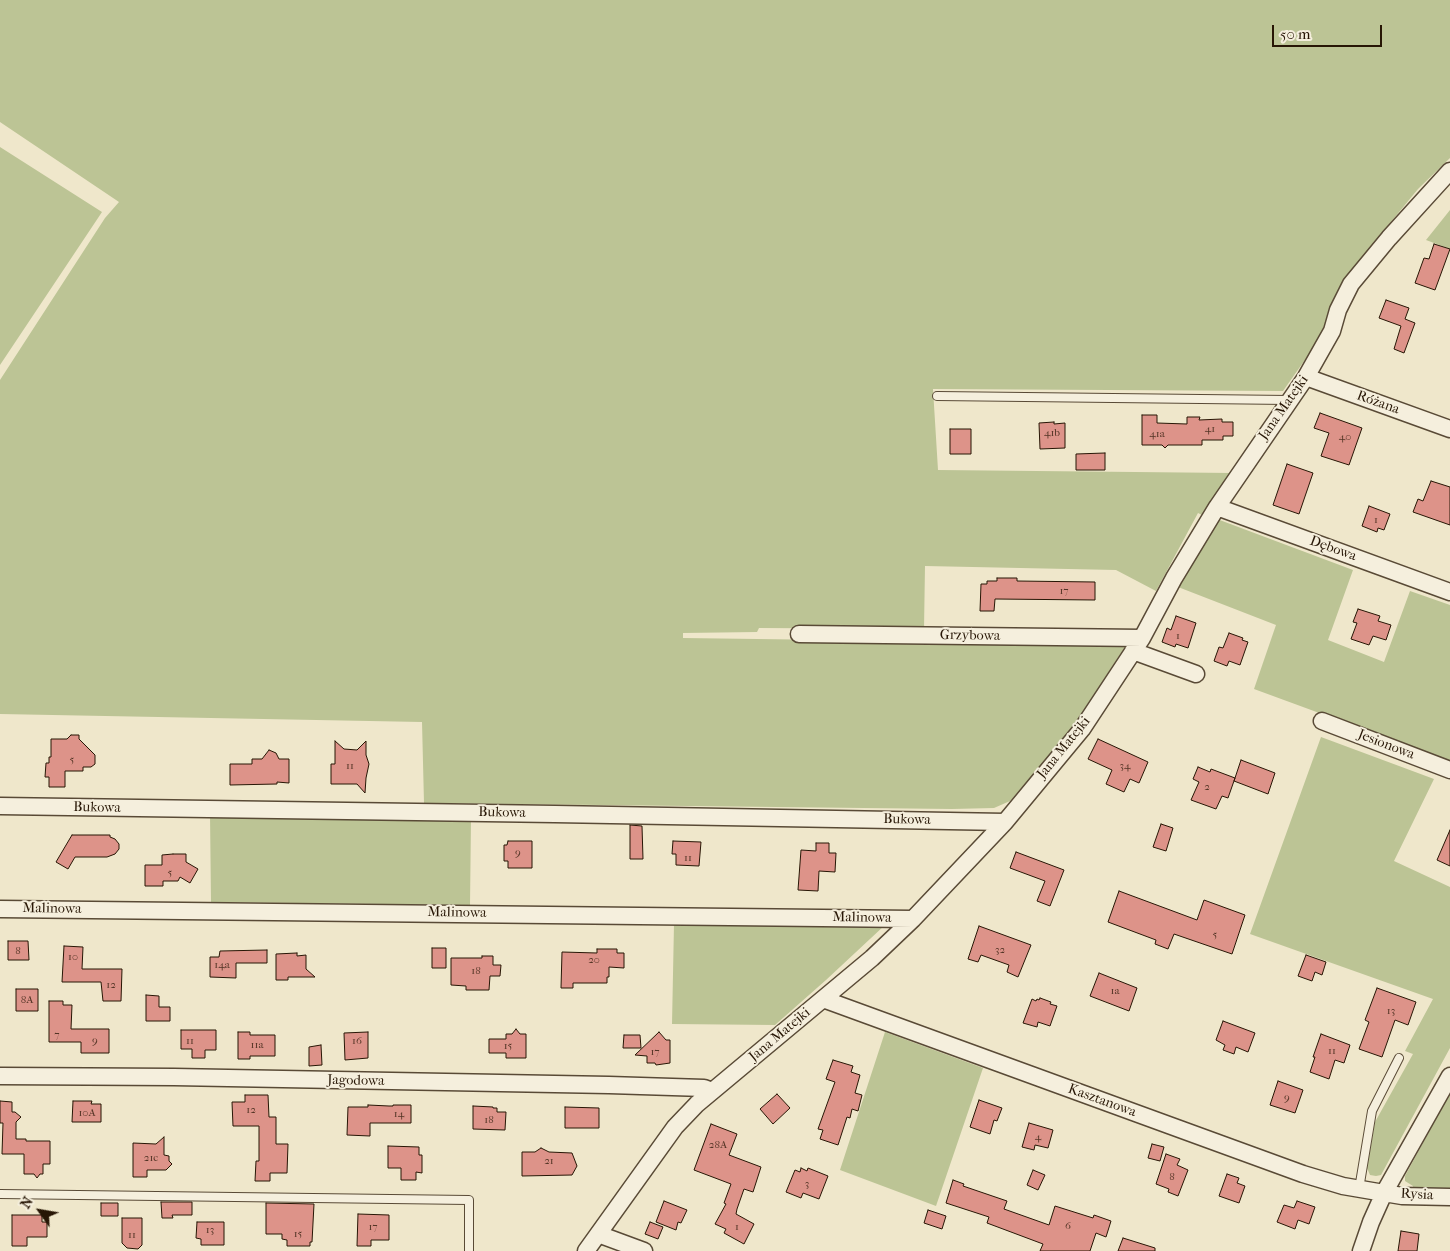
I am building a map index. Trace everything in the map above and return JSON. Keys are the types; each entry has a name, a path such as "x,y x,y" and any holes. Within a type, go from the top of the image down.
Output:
{"street":[{"name":"Jana Matejki","path":"586,1251 675,1127 712,1091 872,958 913,919 1005,822 1082,729 1137,644 1217,507 1306,377 1332,331 1338,310 1351,284 1389,238 1450,171"},
{"name":"Różana","path":"1306,377 1450,429"},
{"name":"Dębowa","path":"1217,507 1450,592"},
{"name":"Grzybowa","path":"799,634 1137,644"},
{"path":"1137,644 1196,674"},
{"name":"Jesionowa","path":"1322,721 1450,770"},
{"name":"Bukowa","path":"0,806 536,813 1005,822"},
{"name":"Malinowa","path":"0,909 913,919"},
{"name":"Kasztanowa","path":"823,998 1303,1174 1343,1186 1384,1193"},
{"name":"Jagodowa","path":"0,1076 609,1085 704,1088 712,1091"},
{"path":"1361,1251 1384,1193 1450,1076"},
{"name":"Rysia","path":"1384,1193 1402,1196 1450,1197"},
{"path":"598,1234 644,1251"}],"lane":[{"path":"937,396 1289,400"},
{"path":"1359,1189 1372,1111 1399,1058"},
{"path":"0,1194 469,1200 469,1251"}],"green space":[{"path":"0,0 1450,0 1450,158 1418,189 1349,273 1332,304 1326,330 1283,391 933,389 938,470 1233,473 1202,515 1198,513 1156,591 1116,570 925,566 924,629 759,628 757,632 683,633 683,638 1127,644 1068,734 1010,801 994,808 952,809 424,803 422,722 0,714 0,380 105,218 119,202 0,122"},
{"path":"0,147 102,212 0,365"},
{"path":"1450,210 1450,249 1426,240"},
{"path":"1217,519 1353,570 1328,640 1384,662 1410,591 1450,605 1450,761 1254,689 1276,625 1178,587"},
{"path":"1321,737 1434,779 1394,861 1450,887 1450,1048 1381,1175 1376,1176 1370,1175 1367,1168 1375,1122 1413,1054 1405,1051 1433,999 1250,934"},
{"path":"210,814 471,818 470,905 211,902"},
{"path":"674,924 885,925 775,1025 672,1024"},
{"path":"885,1032 983,1068 936,1206 840,1170"},
{"path":"1450,1093 1450,1190 1412,1190 1413,1186 1405,1181 1405,1176"}],"building":[{"path":"1434,244 1450,249 1435,290 1415,283 1424,258 1429,259"},
{"path":"1386,300 1409,308 1405,319 1415,323 1404,353 1394,349 1401,326 1379,318"},
{"path":"1320,413 1362,428 1349,465 1321,456 1329,433 1314,428"},
{"path":"1142,415 1157,415 1157,423 1187,424 1187,417 1200,417 1199,420 1222,419 1222,422 1233,422 1233,436 1223,436 1223,440 1202,440 1202,445 1168,445 1165,448 1162,445 1142,445"},
{"path":"1054,422 1054,424 1065,423 1065,448 1040,449 1039,423"},
{"path":"950,429 971,429 971,454 950,454"},
{"path":"1105,453 1105,470 1076,470 1076,454"},
{"path":"1287,464 1313,473 1299,514 1273,505"},
{"path":"1431,481 1450,487 1450,525 1413,512 1418,499 1423,501"},
{"path":"1369,506 1390,514 1384,530 1378,528 1377,532 1362,526"},
{"path":"997,578 1017,578 1017,581 1095,582 1095,600 995,599 994,611 980,611 981,584 987,584 987,581 997,581"},
{"path":"1358,609 1380,616 1378,621 1391,625 1386,640 1373,636 1369,645 1351,639 1357,623 1353,622"},
{"path":"1176,616 1196,623 1188,648 1176,644 1175,647 1162,642 1167,628 1171,630"},
{"path":"1229,633 1248,642 1240,665 1229,661 1227,666 1214,661 1219,647 1223,648"},
{"path":"71,735 79,735 79,739 95,755 95,764 91,767 83,767 83,771 65,771 65,787 49,787 49,777 45,777 46,763 49,763 49,757 51,757 51,739 67,739"},
{"path":"1098,739 1148,762 1139,783 1130,779 1124,792 1106,784 1112,770 1088,759"},
{"path":"335,741 344,749 357,750 366,741 366,755 369,764 365,793 357,784 331,784 331,764 335,764"},
{"path":"269,750 276,753 279,759 289,759 289,783 230,785 230,764 252,764 252,759 262,759"},
{"path":"1241,760 1275,773 1268,794 1234,781"},
{"path":"1198,767 1210,772 1211,769 1235,778 1228,798 1222,796 1216,809 1191,800 1199,782 1193,779"},
{"path":"1161,824 1173,828 1166,851 1153,847"},
{"path":"630,825 642,826 643,859 630,859"},
{"path":"1450,830 1450,866 1437,860"},
{"path":"72,835 110,835 119,844 119,849 115,854 107,857 75,857 68,869 56,862"},
{"path":"508,841 532,841 532,868 508,868 508,861 504,861 504,845 507,845"},
{"path":"673,841 701,842 699,866 676,865 676,854 672,854"},
{"path":"816,843 829,843 829,853 836,853 835,872 819,871 818,891 798,890 801,850 816,851"},
{"path":"1016,852 1064,870 1050,906 1037,901 1045,881 1010,868"},
{"path":"186,854 186,862 198,869 190,883 180,877 178,881 163,881 163,886 145,886 145,865 162,865 162,855"},
{"path":"1119,891 1197,920 1204,900 1245,915 1232,954 1174,934 1168,949 1155,944 1156,940 1108,922"},
{"path":"979,926 1031,945 1018,977 1007,972 1009,965 981,955 978,962 968,959"},
{"path":"8,941 28,941 29,960 8,960"},
{"path":"64,946 83,947 82,969 122,969 121,1001 103,1001 101,982 62,982"},
{"path":"432,948 446,948 446,968 432,968"},
{"path":"597,949 617,949 617,953 624,953 624,968 609,967 607,983 573,983 573,988 561,988 562,952 597,953"},
{"path":"267,950 267,963 236,963 236,978 210,977 210,957 219,957 220,951"},
{"path":"297,953 297,956 306,955 306,969 315,977 288,977 288,980 276,980 276,954"},
{"path":"1306,955 1326,962 1322,975 1315,972 1312,981 1298,976"},
{"path":"482,956 493,956 493,965 501,965 500,976 490,976 489,990 466,990 466,986 451,985 451,958 482,958"},
{"path":"1099,973 1137,988 1129,1011 1090,996"},
{"path":"1377,988 1416,1002 1408,1025 1395,1020 1382,1057 1359,1049 1369,1022 1365,1020"},
{"path":"16,989 38,989 38,1011 16,1011"},
{"path":"146,995 159,996 159,1007 170,1007 170,1021 146,1021"},
{"path":"1040,998 1057,1006 1050,1026 1038,1022 1037,1027 1023,1023 1032,999 1036,1001"},
{"path":"49,1001 63,1001 63,1005 72,1005 71,1029 109,1029 109,1053 81,1053 81,1042 49,1042"},
{"path":"1223,1021 1255,1033 1248,1052 1236,1047 1234,1054 1223,1050 1225,1045 1216,1040"},
{"path":"516,1029 520,1034 526,1034 526,1058 506,1058 506,1053 489,1053 489,1039 506,1039 506,1034 512,1034"},
{"path":"181,1030 216,1030 216,1050 205,1050 205,1058 192,1058 192,1049 181,1049"},
{"path":"238,1032 250,1032 250,1035 275,1035 275,1056 250,1056 250,1059 238,1059"},
{"path":"368,1032 368,1058 345,1060 344,1033"},
{"path":"659,1032 666,1040 670,1040 670,1063 656,1065 655,1063 647,1063 647,1056 635,1055"},
{"path":"1321,1034 1350,1045 1344,1063 1335,1060 1329,1079 1310,1072"},
{"path":"624,1035 640,1035 641,1048 623,1048"},
{"path":"321,1045 322,1065 309,1066 309,1047"},
{"path":"833,1060 853,1066 851,1072 860,1075 855,1093 862,1095 858,1111 852,1109 850,1118 847,1117 838,1145 820,1139 823,1130 818,1129 835,1082 826,1079"},
{"path":"1278,1081 1303,1090 1295,1113 1270,1105"},
{"path":"777,1094 790,1108 773,1124 760,1109"},
{"path":"245,1095 268,1095 269,1117 276,1117 276,1144 288,1144 287,1173 270,1173 270,1181 255,1181 256,1161 259,1161 259,1126 233,1126 232,1102 245,1102"},
{"path":"979,1100 1002,1108 997,1121 994,1120 990,1134 970,1127"},
{"path":"0,1101 12,1102 12,1112 21,1117 16,1122 16,1139 50,1141 50,1164 43,1164 43,1174 40,1174 37,1178 34,1174 24,1174 24,1154 2,1154 3,1123 0,1123"},
{"path":"73,1101 92,1101 91,1104 101,1104 101,1122 72,1122"},
{"path":"368,1105 411,1105 411,1123 370,1123 370,1136 347,1135 348,1107 368,1107"},
{"path":"473,1106 493,1107 497,1108 497,1112 506,1112 505,1130 473,1129"},
{"path":"565,1107 599,1108 599,1128 565,1128"},
{"path":"1029,1123 1053,1130 1048,1148 1035,1145 1034,1150 1022,1147"},
{"path":"711,1124 737,1134 729,1155 761,1167 753,1192 744,1189 737,1209 736,1214 754,1224 744,1244 724,1233 726,1229 715,1224 726,1204 724,1203 731,1184 694,1170"},
{"path":"164,1137 164,1155 169,1156 169,1161 172,1164 166,1170 147,1170 147,1177 133,1177 133,1143 156,1144"},
{"path":"1152,1144 1164,1147 1160,1161 1148,1158"},
{"path":"388,1146 419,1147 419,1155 422,1155 422,1173 416,1172 416,1180 401,1180 401,1168 388,1168"},
{"path":"541,1148 549,1152 572,1153 577,1166 572,1175 522,1176 522,1152 535,1152"},
{"path":"1166,1154 1180,1159 1177,1165 1188,1170 1178,1196 1168,1192 1169,1189 1156,1184"},
{"path":"801,1168 807,1171 808,1168 828,1176 819,1199 803,1193 801,1198 786,1192 795,1170 800,1172"},
{"path":"1033,1170 1045,1175 1038,1190 1027,1185"},
{"path":"1227,1174 1239,1178 1237,1183 1245,1186 1239,1203 1219,1196"},
{"path":"953,1180 964,1184 963,1186 1007,1201 1004,1209 1049,1225 1055,1206 1093,1218 1094,1215 1111,1221 1106,1237 1096,1233 1090,1251 1040,1251 1043,1244 987,1223 989,1217 946,1203"},
{"path":"664,1201 687,1210 681,1223 678,1222 676,1230 656,1222"},
{"path":"1297,1201 1315,1207 1309,1224 1298,1220 1295,1229 1277,1222 1284,1205 1294,1208"},
{"path":"161,1202 192,1202 192,1215 172,1215 173,1218 162,1218"},
{"path":"101,1203 118,1203 118,1216 101,1216"},
{"path":"266,1203 314,1204 312,1242 310,1242 310,1246 287,1246 287,1240 282,1239 282,1234 266,1234"},
{"path":"928,1210 946,1216 942,1229 924,1223"},
{"path":"358,1214 389,1215 389,1240 371,1240 371,1246 357,1246"},
{"path":"12,1215 42,1215 42,1222 47,1222 47,1237 27,1237 27,1246 12,1246"},
{"path":"122,1218 142,1218 142,1245 138,1249 127,1248 122,1243"},
{"path":"197,1222 224,1222 224,1245 201,1245 201,1239 196,1238"},
{"path":"650,1222 663,1227 658,1239 645,1234"},
{"path":"1401,1231 1419,1234 1417,1251 1398,1251"},
{"path":"1123,1238 1155,1248 1155,1251 1118,1251"}]}
